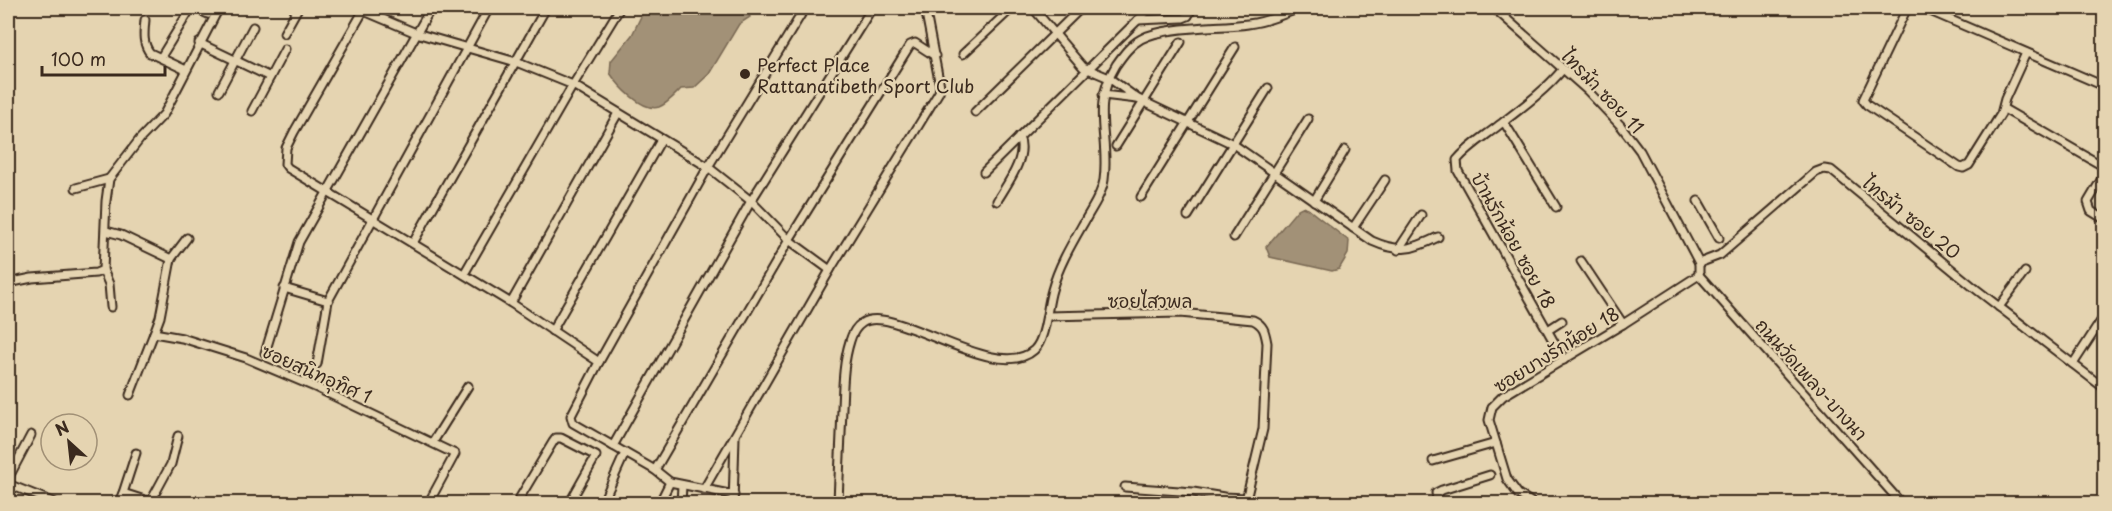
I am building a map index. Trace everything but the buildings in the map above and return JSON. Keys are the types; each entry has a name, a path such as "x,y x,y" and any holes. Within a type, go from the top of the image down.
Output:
{"street":[{"path":"161,57 191,8"},
{"path":"195,8 208,14"},
{"path":"111,307 109,284 103,270 109,179 140,139 162,118 219,8"},
{"path":"284,33 298,8"},
{"path":"265,353 299,242 431,8"},
{"path":"317,364 328,301 489,8"},
{"path":"413,243 546,8"},
{"path":"464,274 620,8"},
{"path":"734,495 670,482 654,470 573,423 571,416 708,167 805,8"},
{"path":"613,446 751,201 872,8"},
{"path":"704,489 830,270 939,92 935,56 925,8"},
{"path":"963,54 1012,8"},
{"path":"1033,8 1083,67 1109,78 1141,100 1233,144 1372,241 1398,250 1421,246 1438,237"},
{"path":"975,112 1081,8"},
{"path":"1138,20 1183,18 1188,16 1192,8"},
{"path":"838,504 845,367 850,339 858,326 866,320 879,319 960,348 1007,360 1024,357 1035,349 1047,316 1052,290 1066,255 1099,195 1104,181 1101,122 1103,95 1109,78 1123,54 1138,40 1153,33 1249,24 1280,16 1299,8"},
{"name":"ไทรม้า ซอย 11","path":"1494,8 1587,90 1640,151 1699,264 1700,275"},
{"path":"1907,8 1864,97 1864,103 1963,168 1969,165 2004,109 2005,99 2026,53"},
{"path":"1923,8 2104,86"},
{"path":"599,362 511,303 288,168 285,164 286,148 362,9 416,33 516,62 573,85 708,167 751,201 789,240 830,270"},
{"path":"984,172 1148,10"},
{"path":"145,20 144,40 150,53 186,70"},
{"path":"219,91 253,27"},
{"path":"1116,146 1141,100 1181,42"},
{"path":"199,43 270,77"},
{"path":"654,470 789,240 910,45 915,43 935,56"},
{"path":"1141,197 1235,47"},
{"path":"252,111 285,49"},
{"name":"บ้านรักน้อย ซอย 18","path":"1563,69 1554,80 1465,151 1457,160 1458,171 1564,360"},
{"path":"1188,216 1268,88"},
{"path":"1103,95 1141,100"},
{"path":"2004,109 2101,165 2104,170"},
{"path":"511,303 618,113"},
{"path":"1234,237 1308,119"},
{"path":"1504,122 1556,207"},
{"path":"997,201 1022,153 1022,143 1019,137"},
{"path":"552,331 661,140"},
{"path":"1314,201 1345,150"},
{"name":"ไทรม้า ซอย 20","path":"1699,264 1720,255 1816,172 1824,169 1831,170 1999,307 2104,388"},
{"path":"2104,176 2088,202 2091,211 2104,219"},
{"path":"76,188 109,179"},
{"path":"1353,228 1385,180"},
{"path":"1698,201 1719,238"},
{"path":"1398,250 1421,215"},
{"path":"106,231 121,235 171,259"},
{"path":"129,395 160,317 171,259 187,238"},
{"path":"1581,261 1623,324"},
{"path":"8,283 32,278 96,273 103,270"},
{"path":"1999,307 2025,272"},
{"name":"ซอยบางรักน้อย 18","path":"1534,504 1518,494 1507,479 1489,420 1492,407 1503,396 1700,275"},
{"name":"ถนนวัดเพลง-บางนา","path":"1700,275 1902,504"},
{"path":"284,288 328,301"},
{"name":"ซอยไสวพล","path":"1047,316 1180,313 1253,320 1261,324 1267,343 1263,429 1245,501"},
{"path":"1548,330 1562,321"},
{"path":"2073,364 2101,321"},
{"name":"ซอยสนิทอุทิศ 1","path":"154,333 246,358 317,388 455,454 428,504"},
{"path":"433,442 468,386"},
{"path":"32,435 10,475 8,486 58,504"},
{"path":"123,493 154,502 171,464 178,436"},
{"path":"733,504 735,436"},
{"path":"516,504 553,442 556,438 561,438 596,456 569,504"},
{"path":"1433,461 1496,443"},
{"path":"118,504 136,453"},
{"path":"602,504 625,453"},
{"path":"1438,504 1436,493 1490,475"},
{"path":"659,504 670,482"},
{"path":"681,504 682,486"},
{"path":"1125,487 1193,492 1245,501"}],"shaded area":[{"path":"645,8 746,8 750,17 739,24 709,74 694,88 681,89 665,104 652,107 638,102 610,73 611,61 632,35"},
{"path":"1302,207 1308,209 1349,241 1348,254 1339,269 1332,271 1270,257 1266,247"}],"place":[{"name":"Perfect Place Rattanatibeth Sport Club","path":"745,74"}]}
